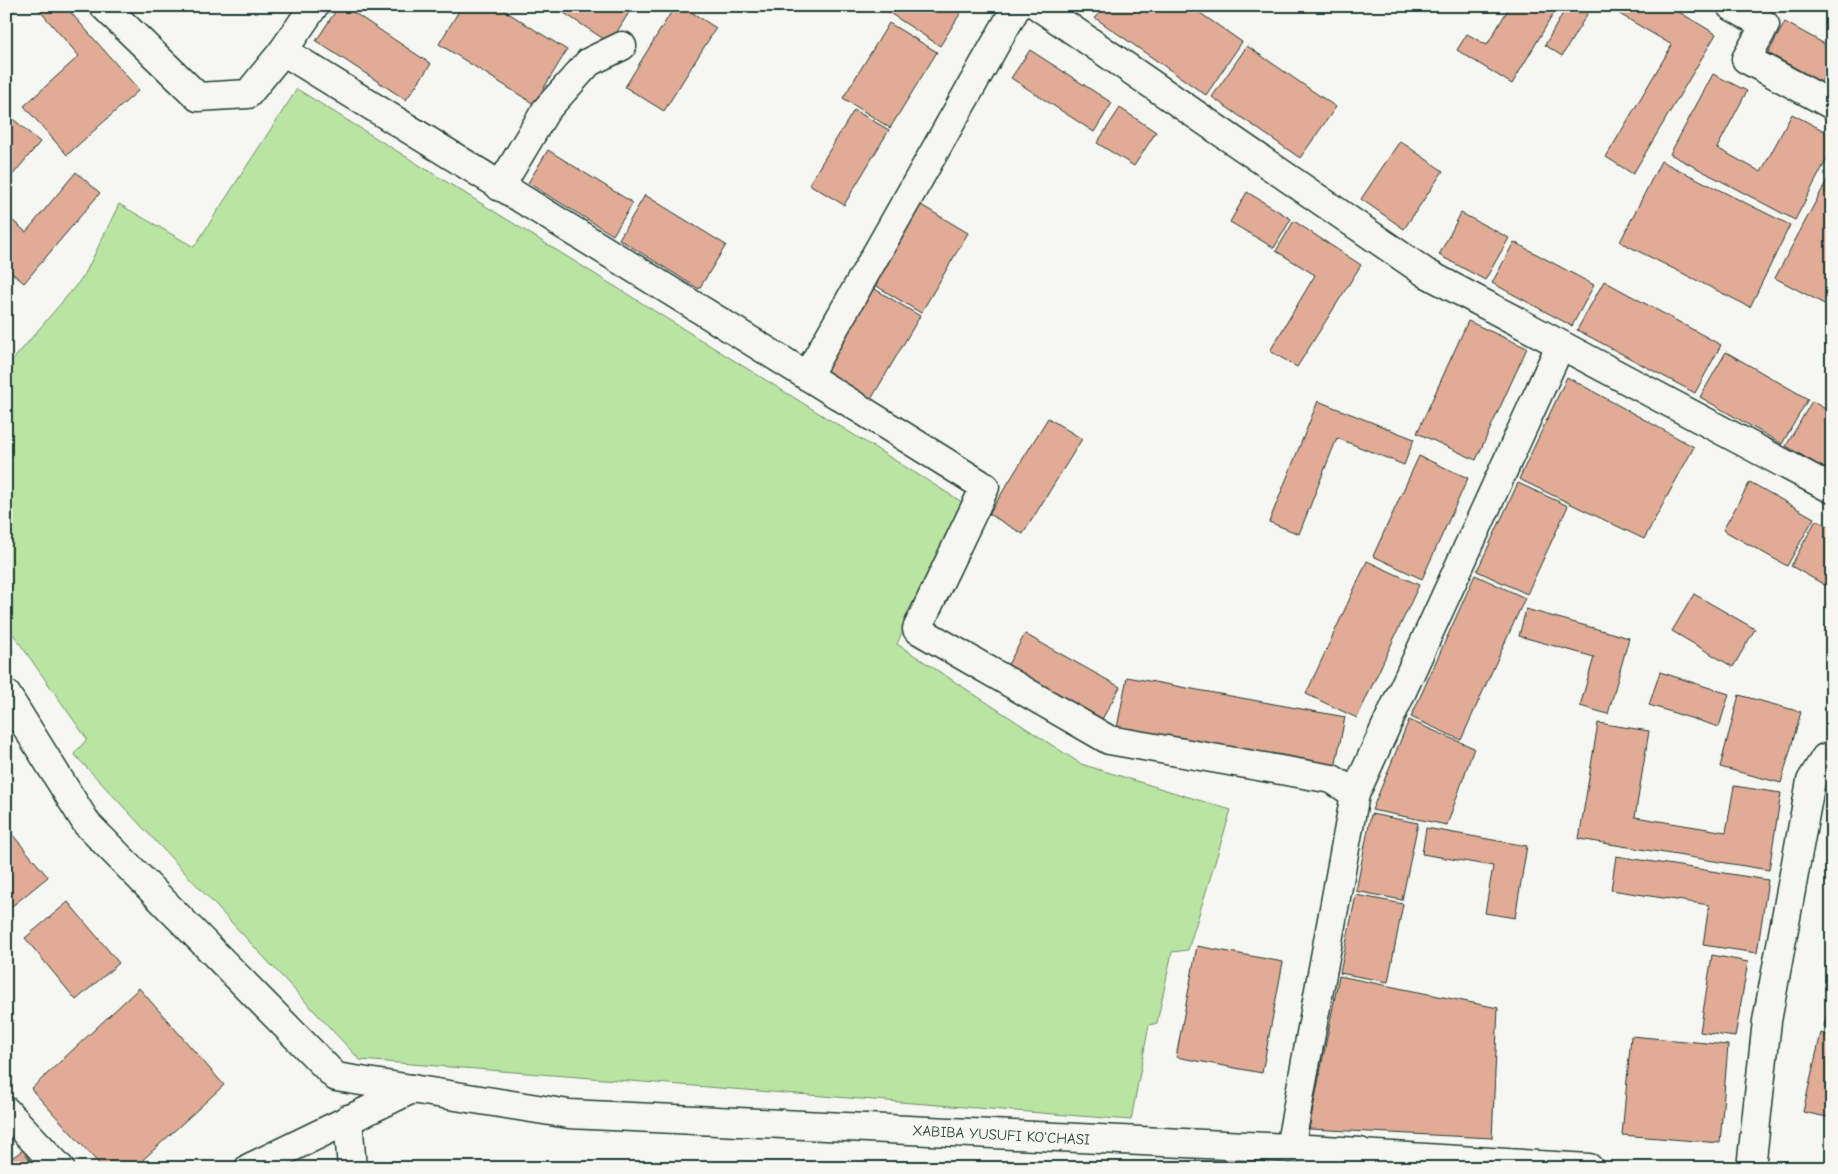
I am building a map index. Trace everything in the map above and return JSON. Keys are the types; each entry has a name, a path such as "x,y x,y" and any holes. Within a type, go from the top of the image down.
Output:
{"street":[{"path":"104,6 198,97 248,94 283,51 314,6"},
{"path":"807,376 1017,6"},
{"path":"1038,6 1426,273 1560,346 1832,489"},
{"path":"1731,6 1765,25 1746,59 1832,105"},
{"path":"500,187 546,110 589,62 622,46"},
{"path":"283,51 985,487 917,628 1109,740 1332,779 1355,794"},
{"path":"1290,1148 1355,794 1560,346"},
{"name":"XABIBA YUSUFI KO'CHASI","path":"6,694 87,824 336,1077 569,1114 1360,1152 1359,1161 1589,1168"},
{"path":"1751,1168 1767,1021 1811,781 1825,758 1832,756"},
{"path":"248,1168 412,1089"},
{"path":"6,1111 60,1168"},
{"path":"348,1119 352,1168"}],"green space":[{"path":"297,89 962,502 897,644 1081,764 1231,810 1188,950 1172,952 1157,1023 1149,1025 1131,1120 360,1060 74,754 87,739 6,624 6,368 84,276 119,204 194,247"}],"building":[{"path":"6,6 18,6 6,19"},
{"path":"43,6 65,6 139,90 67,155 24,106 79,56 39,10"},
{"path":"339,6 344,6 431,64 406,100 316,41"},
{"path":"462,6 497,6 567,50 534,104 439,44"},
{"path":"569,6 633,6 610,43 564,13"},
{"path":"675,6 682,6 716,28 664,111 625,87"},
{"path":"879,6 965,6 940,46"},
{"path":"1104,6 1190,6 1242,42 1206,95 1095,18"},
{"path":"1510,6 1558,6 1512,84 1457,50 1467,34 1487,45"},
{"path":"1567,6 1592,6 1562,56 1545,45"},
{"path":"1606,6 1669,6 1716,34 1633,174 1606,157 1672,45"},
{"path":"1785,22 1832,48 1832,63 1821,82 1768,53"},
{"path":"889,23 937,52 890,128 843,98"},
{"path":"1247,46 1336,107 1300,158 1212,97"},
{"path":"1030,50 1112,103 1094,132 1011,78"},
{"path":"1713,74 1747,91 1717,148 1761,172 1792,114 1832,135 1832,149 1795,220 1670,154"},
{"path":"1120,108 1156,132 1134,166 1097,143"},
{"path":"854,110 889,130 844,205 809,184"},
{"path":"6,113 40,142 6,183"},
{"path":"1400,141 1443,171 1404,229 1361,199"},
{"path":"548,150 633,203 613,235 528,183"},
{"path":"1661,161 1790,225 1750,307 1620,242"},
{"path":"1832,171 1832,308 1775,278"},
{"path":"76,172 100,193 24,283 6,268 6,215 26,232"},
{"path":"1247,192 1291,219 1274,248 1230,222"},
{"path":"645,195 726,245 699,289 619,239"},
{"path":"916,202 968,233 921,313 870,282"},
{"path":"1461,213 1509,238 1485,280 1439,255"},
{"path":"1294,221 1361,265 1297,367 1270,351 1315,275 1276,251"},
{"path":"1514,242 1594,285 1572,326 1492,283"},
{"path":"1604,281 1721,345 1695,393 1577,330"},
{"path":"868,285 920,316 870,401 818,369"},
{"path":"1468,321 1527,348 1476,460 1417,433"},
{"path":"1726,352 1808,399 1782,444 1700,397"},
{"path":"1567,377 1694,447 1644,539 1519,479"},
{"path":"1318,401 1414,439 1404,465 1337,438 1299,534 1269,522"},
{"path":"1812,401 1832,413 1832,473 1786,446"},
{"path":"1048,418 1082,439 1023,534 989,514"},
{"path":"1419,456 1468,478 1422,579 1373,556"},
{"path":"1750,482 1814,518 1787,566 1723,530"},
{"path":"1518,483 1568,506 1527,594 1477,571"},
{"path":"1816,520 1832,528 1832,589 1791,566"},
{"path":"1367,561 1419,585 1357,718 1306,694"},
{"path":"1475,575 1525,598 1461,740 1411,717"},
{"path":"1694,594 1755,629 1733,667 1672,631"},
{"path":"1526,609 1629,638 1608,714 1580,706 1594,657 1519,636"},
{"path":"1025,634 1120,687 1101,721 1006,668"},
{"path":"1660,672 1729,694 1719,727 1649,705"},
{"path":"1127,677 1345,717 1335,768 1117,728"},
{"path":"1739,695 1801,712 1781,783 1720,767"},
{"path":"1409,720 1474,748 1447,825 1372,810"},
{"path":"1598,723 1649,731 1635,817 1726,832 1734,786 1781,793 1769,870 1579,839"},
{"path":"1371,814 1418,823 1402,900 1356,891"},
{"path":"6,827 48,877 6,911"},
{"path":"1426,828 1527,846 1515,918 1485,913 1493,866 1422,854"},
{"path":"1616,856 1768,880 1757,953 1703,945 1709,905 1611,890"},
{"path":"1356,895 1403,904 1388,982 1340,973"},
{"path":"68,902 119,963 76,1000 25,938"},
{"path":"1197,946 1283,962 1262,1073 1176,1057"},
{"path":"1712,955 1748,962 1735,1037 1700,1032"},
{"path":"1339,976 1498,1008 1492,1138 1309,1129"},
{"path":"139,988 224,1085 134,1168 103,1168 31,1089"},
{"path":"1832,992 1832,1028 1824,1026"},
{"path":"1821,1033 1832,1036 1832,1118 1803,1112"},
{"path":"1631,1036 1728,1045 1720,1143 1622,1135"},
{"path":"23,1150 35,1168 6,1168 6,1162"}]}
